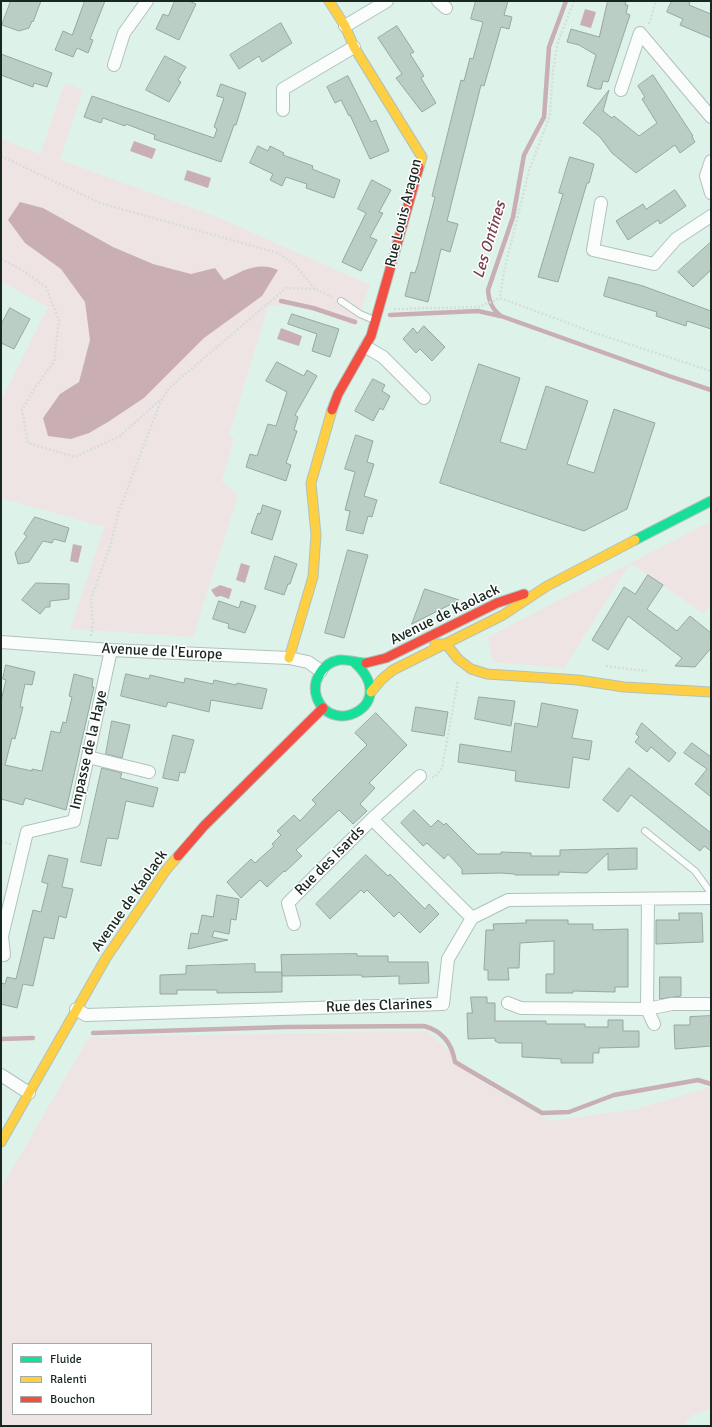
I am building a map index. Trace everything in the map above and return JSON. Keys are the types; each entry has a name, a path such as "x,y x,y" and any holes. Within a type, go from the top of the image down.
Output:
{"street":[{"path":"114,66 124,32 147,1"},
{"name":"Rue Louis Aragon","path":"289,658 313,577 316,535 311,483 325,430 338,394 366,348 376,320 422,156 354,47 345,26 329,1"},
{"path":"345,26 387,1"},
{"path":"621,90 644,28"},
{"path":"644,28 711,117"},
{"path":"283,110 283,88 354,47"},
{"path":"711,161 706,176 711,193"},
{"path":"601,203 593,250 654,264 676,239 711,216"},
{"path":"366,348 383,358 424,398"},
{"name":"Avenue de Kaolack","path":"1,1142 76,1009 129,923 166,870 204,826 323,708 339,716 356,713 364,708 371,692 382,679 394,670 503,615 547,586 711,501"},
{"name":"Avenue de Kaolack","path":"321,671 336,661 345,660 368,663 386,658 497,603 547,586"},
{"name":"Avenue de l'Europe","path":"1,642 89,649 289,658 308,662 321,671"},
{"path":"413,645 446,644 458,659 471,669 487,674 578,680 624,687 711,692"},
{"name":"Impasse de la Haye","path":"4,955 2,936 27,832 74,821 111,650"},
{"path":"354,662 362,667 368,674 371,683 371,692"},
{"path":"321,671 315,686 316,694 323,708"},
{"path":"578,680 639,678"},
{"path":"88,757 149,772"},
{"path":"372,819 420,776"},
{"name":"Rue des Isards","path":"294,924 288,903 372,819 472,918"},
{"path":"648,898 647,1009 654,1024"},
{"path":"472,918 508,900 711,898"},
{"name":"Rue des Clarines","path":"76,1009 86,1015 443,1004 448,959 472,918"},
{"path":"508,1003 521,1008 647,1009 672,1004 711,1004"},
{"path":"1,1075 28,1093"}],"lane":[{"path":"341,301 360,314 376,320"},
{"path":"645,831 695,871 711,893"}],"path":[{"path":"500,298 504,271 529,171 550,114 553,70 558,42 574,1"},
{"path":"644,28 656,1"},
{"path":"1,156 100,203 278,253 296,266 315,289"},
{"path":"1,260 22,270 46,287 59,320 54,362 36,386 22,410 28,443 75,457 120,436 163,397 174,383 286,288 315,289 341,301"},
{"path":"379,308 479,307 500,298 595,333 711,371"},
{"path":"89,649 93,625 91,598 110,547 119,511 163,397"},
{"path":"420,776 435,777 442,768 459,680 454,676"}],"shaded area":[{"path":"585,9 596,12 591,28 580,25"},
{"path":"65,83 83,90 60,160 215,216 370,285 355,326 321,312 287,304 268,307 229,435 234,438 222,481 238,495 193,637 70,629 104,527 1,498 1,401 48,307 1,282 1,139 40,154"},
{"path":"134,141 156,149 152,159 130,151"},
{"path":"187,170 211,178 208,188 184,180"},
{"path":"20,202 43,208 113,247 153,264 191,274 215,268 224,280 250,268 264,266 278,270 262,296 204,338 144,398 89,433 71,439 48,436 43,418 60,394 79,382 90,340 85,302 61,269 25,243 8,220"},
{"path":"281,328 302,336 299,346 277,339"},
{"path":"711,521 711,605 704,614 630,563"},
{"path":"73,544 82,546 78,563 70,561"},
{"path":"241,563 250,566 245,583 236,580"},
{"path":"630,563 564,668 493,662 488,637"},
{"path":"220,585 232,589 229,599 221,596 216,597 211,590"},
{"path":"427,1031 484,1083 550,1121 637,1109 711,1087 711,1409 691,1416 683,1426 1,1426 1,1188 89,1037"}],"building":[{"path":"11,1 41,1 33,22 32,21 29,28 19,31 2,25"},
{"path":"85,1 105,1 90,39 93,40 88,53 77,48 73,57 55,50 63,31 72,35"},
{"path":"175,1 189,1 196,4 179,40 156,29 163,14 168,16"},
{"path":"476,1 508,1 504,15 512,17 509,29 501,27 484,86 481,85 447,221 458,224 450,252 441,249 428,302 405,296 411,272 415,273 418,264 435,197 432,196 461,80 464,81 470,58 473,59 483,22 471,19"},
{"path":"608,1 626,1 625,5 628,5 626,13 630,15 608,82 603,81 601,89 596,89 587,86 596,55 579,45 567,42 571,29 599,37"},
{"path":"672,1 690,1 689,5 711,14 711,38 680,25 683,19 667,12"},
{"path":"281,23 292,43 262,62 259,56 239,69 230,55"},
{"path":"397,26 414,52 410,54 424,76 421,78 436,103 422,112 396,78 402,74 378,38"},
{"path":"1,54 52,73 47,87 34,83 33,87 1,75"},
{"path":"165,56 186,67 178,80 181,82 169,102 146,90"},
{"path":"653,75 693,136 692,137 695,142 680,153 675,145 636,173 612,153 600,137 583,123 609,90 603,111 612,118 614,116 639,136 657,123 642,99 645,97 638,86"},
{"path":"348,76 371,122 376,120 389,151 370,159 350,115 349,116 341,100 335,103 327,87"},
{"path":"221,84 246,93 236,125 234,125 221,162 154,139 155,135 126,124 125,126 103,118 101,123 84,117 92,96 214,138 217,129 214,127 224,98 217,96"},
{"path":"258,146 268,151 270,146 284,153 283,155 313,166 312,169 340,180 334,198 306,188 307,184 286,177 282,186 270,180 273,174 250,163"},
{"path":"570,157 594,164 558,282 538,277 563,194 559,193"},
{"path":"372,180 391,190 379,212 383,213 370,237 377,240 361,271 342,262 366,213 358,209"},
{"path":"675,190 686,206 660,224 658,220 628,240 616,221 643,204 646,209"},
{"path":"711,242 711,270 693,287 678,272"},
{"path":"609,277 643,286 711,311 711,329 687,321 686,326 656,316 657,312 604,296"},
{"path":"10,308 30,319 14,349 1,343 1,325"},
{"path":"292,314 339,329 330,357 312,351 317,334 288,324"},
{"path":"424,326 445,347 432,361 420,349 416,353 403,339 413,328 417,333"},
{"path":"277,362 304,376 307,370 317,376 295,415 298,417 294,430 297,431 286,463 291,465 286,481 246,467 250,454 257,456 268,424 276,426 287,392 266,381"},
{"path":"479,364 520,378 500,442 526,450 546,386 588,401 567,464 594,473 614,409 655,423 627,509 584,531 440,483"},
{"path":"373,379 385,385 382,391 390,396 383,410 380,408 373,421 355,411"},
{"path":"356,435 373,441 367,462 374,464 364,496 377,500 372,517 368,516 363,534 346,530 350,511 345,510 355,472 345,469"},
{"path":"263,505 281,511 272,540 251,533 258,513 260,514"},
{"path":"35,517 69,528 65,542 54,539 52,543 43,541 29,562 18,564 15,553 27,536 24,534"},
{"path":"348,550 368,555 344,638 325,633"},
{"path":"275,556 297,564 290,584 288,584 284,595 265,589"},
{"path":"648,575 663,585 647,609 677,631 690,616 711,633 711,648 695,667 675,666 682,658 628,616 608,650 592,640 624,587 635,594"},
{"path":"36,583 69,584 69,599 50,601 50,607 46,607 40,614 22,600"},
{"path":"425,589 459,600 412,624"},
{"path":"219,601 239,608 241,601 256,606 245,633 228,628 229,624 213,619"},
{"path":"6,665 35,672 32,685 25,684 20,707 23,707 15,739 12,738 5,765 32,771 32,769 42,771 51,731 60,733 63,722 66,723 72,697 69,696 74,674 93,679 92,687 94,687 66,810 25,798 23,805 1,799 1,701 6,680 3,679"},
{"path":"126,674 149,679 150,675 184,683 185,678 213,684 214,680 236,685 237,683 267,689 262,709 211,700 209,712 168,702 166,707 121,696"},
{"path":"479,697 515,701 511,726 475,719"},
{"path":"542,703 578,710 572,738 592,741 589,760 573,757 569,788 515,781 516,771 458,762 460,744 511,752 515,723 537,727"},
{"path":"416,707 448,712 444,736 412,731"},
{"path":"376,713 407,745 369,783 375,788 360,804 367,811 353,824 339,810 296,850 302,856 285,872 284,871 267,887 260,880 241,898 227,882 251,859 255,863 274,846 272,844 281,835 277,831 294,815 300,821 316,804 312,800 367,745 355,733"},
{"path":"112,721 130,725 122,758 106,754"},
{"path":"642,723 676,753 669,762 651,747 647,752 635,742 639,737 636,734"},
{"path":"173,735 194,740 185,773 180,772 178,781 163,778"},
{"path":"692,743 711,757 711,797 695,784 707,769 684,753"},
{"path":"102,768 122,773 120,778 158,788 153,807 126,801 118,839 107,838 101,866 81,862"},
{"path":"629,768 711,833 711,851 704,846 700,851 631,795 618,812 603,800"},
{"path":"414,810 431,827 438,820 444,825 446,823 477,854 501,854 501,852 531,853 531,856 560,856 560,850 637,848 637,869 608,870 608,853 587,873 559,872 559,875 515,875 500,873 462,874 462,869 448,854 444,859 427,843 423,846 401,823"},
{"path":"49,855 68,859 62,887 73,889 66,918 59,916 54,939 44,937 33,986 23,984 17,1008 1,1004 1,983 5,984 7,977 16,979 33,910 41,912 48,884 42,882"},
{"path":"366,855 388,876 390,874 425,909 429,904 439,914 420,933 399,912 394,917 367,890 364,893 361,890 330,919 316,904"},
{"path":"217,895 239,899 236,920 231,919 229,934 214,931 212,937 228,940 188,949 191,933 198,934 202,915 213,917"},
{"path":"679,913 702,913 703,942 656,944 656,920 679,920"},
{"path":"526,920 568,920 568,924 593,924 593,930 628,929 628,987 615,987 615,992 573,991 573,993 546,993 546,974 554,974 554,941 520,943 519,968 508,968 509,980 488,980 488,970 484,970 486,930 494,930 493,924 526,923"},
{"path":"357,954 357,956 388,956 388,962 428,962 429,983 399,984 399,976 282,976 281,955"},
{"path":"255,964 255,972 282,972 282,992 217,993 217,990 177,990 177,994 160,994 160,975 186,974 186,966"},
{"path":"660,977 681,977 681,996 660,999"},
{"path":"471,997 487,997 487,1003 495,1003 495,1021 546,1021 546,1024 585,1024 585,1027 608,1027 608,1020 623,1020 623,1031 639,1031 639,1047 599,1048 599,1053 593,1053 593,1063 561,1063 561,1059 522,1057 522,1043 499,1043 495,1041 495,1038 468,1039 467,1013 472,1013"},
{"path":"711,1016 711,1046 675,1049 674,1025 690,1025 690,1017"}],"waterway":[{"name":"Les Ontines","path":"566,1 549,47 544,117 524,155 513,217 488,290 490,302 495,311 501,316 711,390"},
{"path":"281,301 313,308 355,322"},
{"path":"390,315 478,311 500,316"},
{"path":"93,1033 285,1027 424,1026 431,1028 446,1039 452,1049 455,1062 542,1113 569,1112 614,1095 698,1080 711,1084"},
{"path":"1,1039 33,1038"}],"traffic: fast":[{"path":"635,540 711,501"},
{"path":"354,662 367,677 370,691 367,702 359,711 348,715 336,715 325,710 317,698 316,692 317,680 323,669 339,660 366,663"}],"traffic: slow":[{"path":"329,1 345,26 354,47 422,157 419,167"},
{"path":"289,658 313,577 316,535 311,483 332,410"},
{"path":"371,692 382,679 393,670 503,615 547,586 635,540"},
{"path":"435,644 446,644 458,659 471,669 487,674 578,680 624,687 711,692"},
{"path":"1,1142 106,958 166,870 178,856"}],"traffic: jam":[{"path":"332,410 338,394 371,336 419,167"},
{"path":"366,663 386,658 497,603 524,594"},
{"path":"178,856 204,826 323,708"}]}
